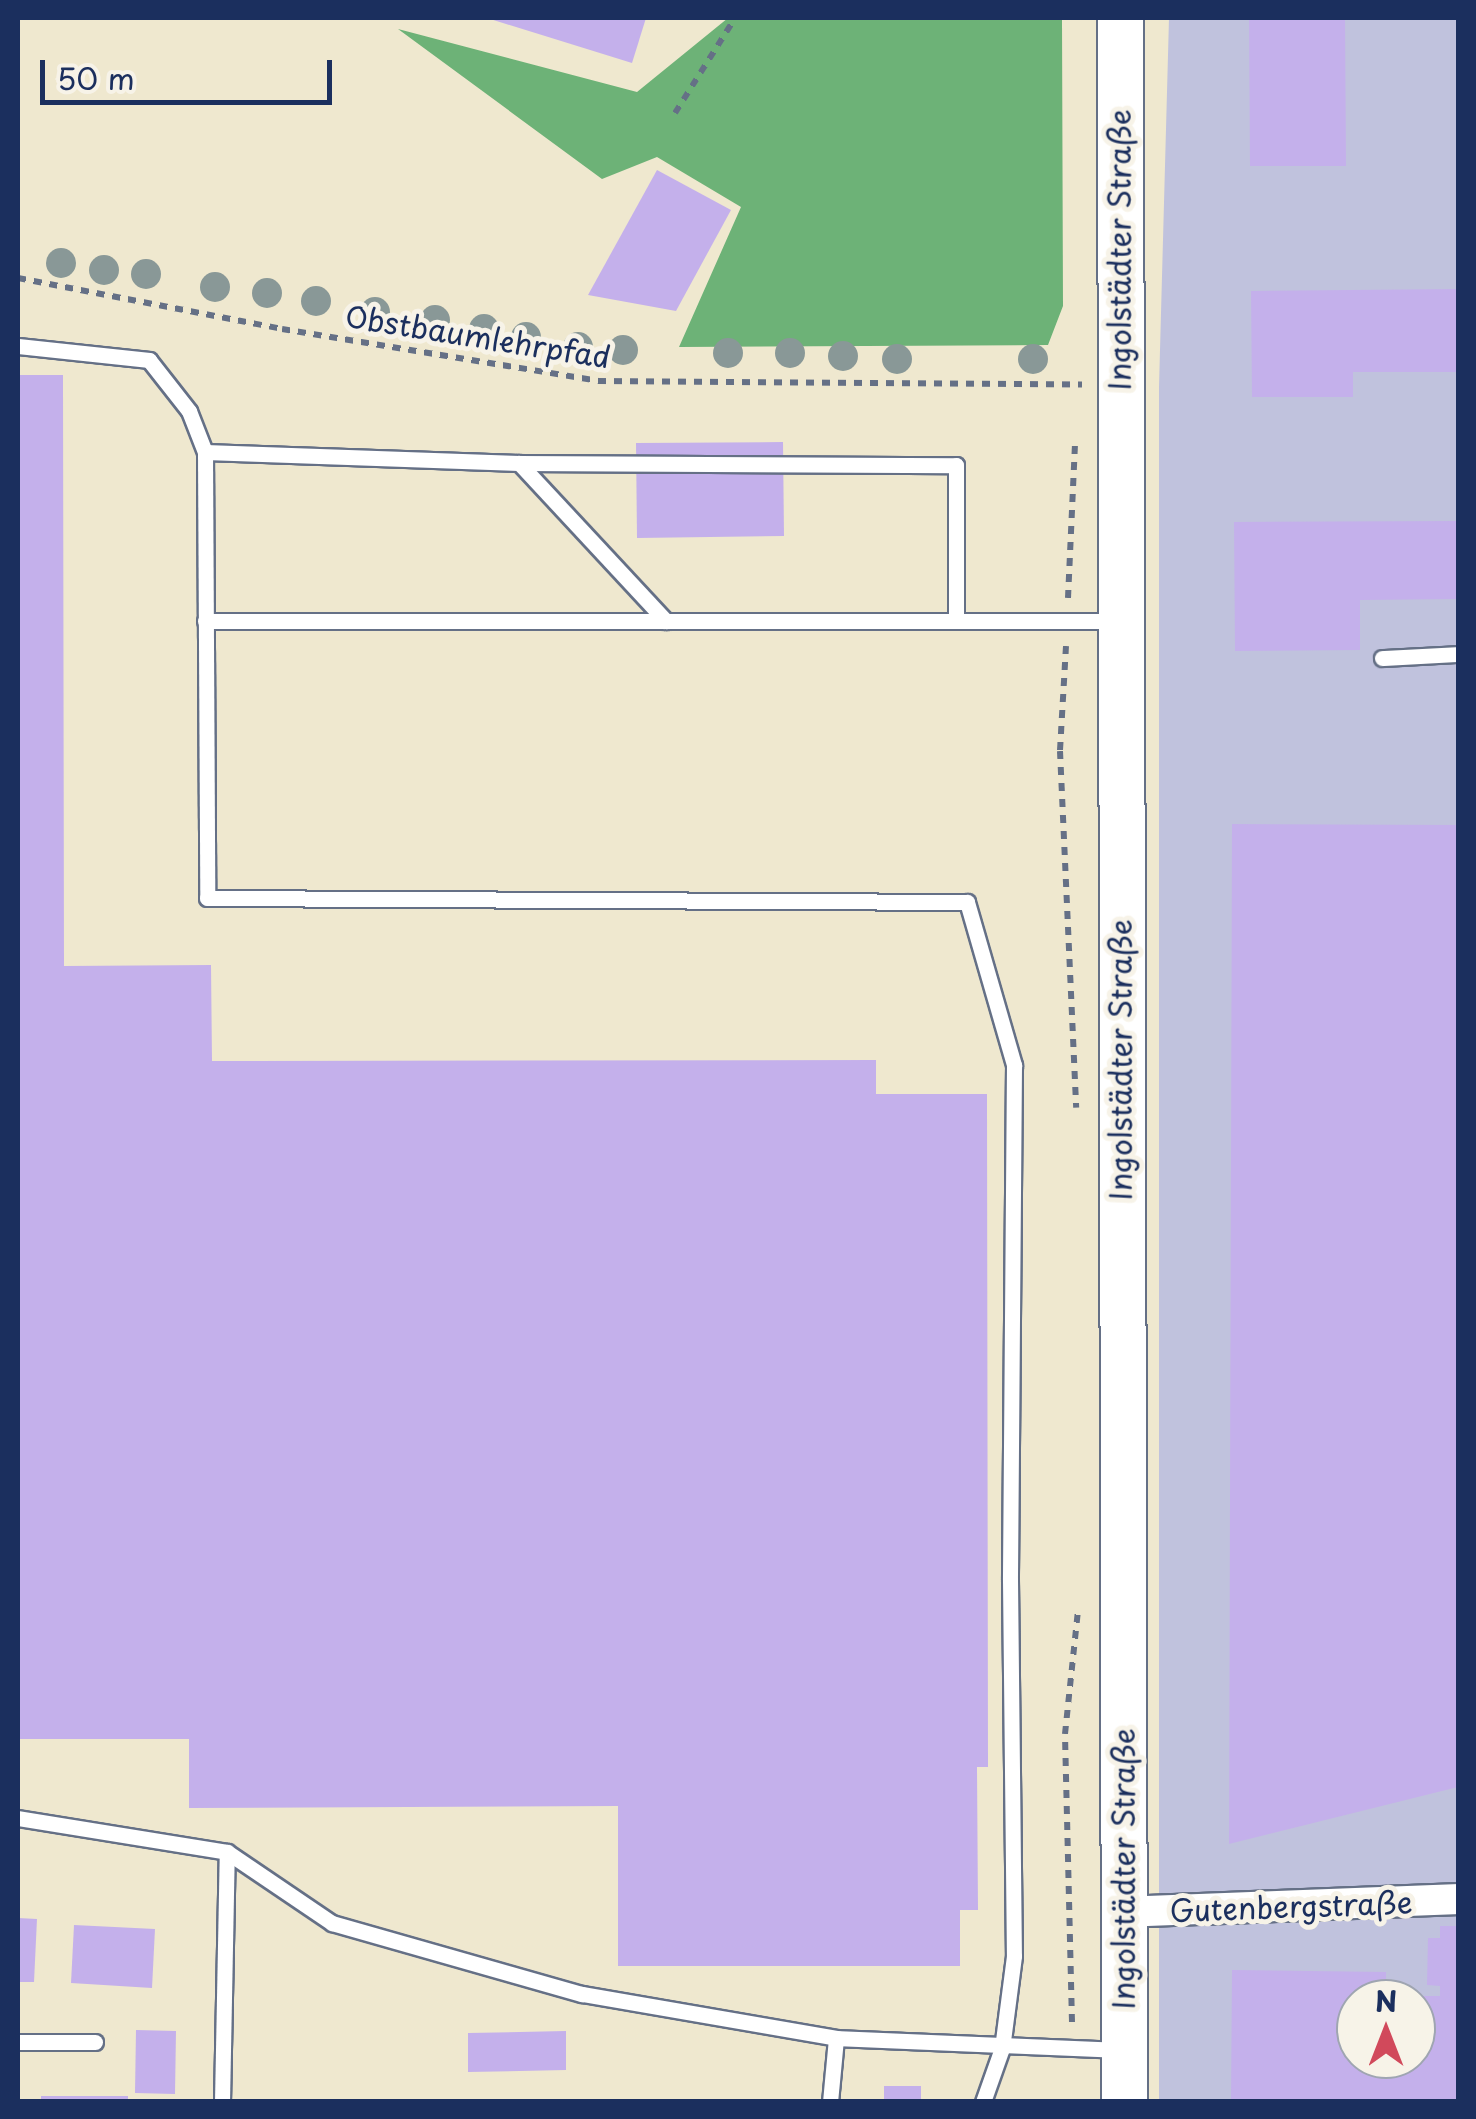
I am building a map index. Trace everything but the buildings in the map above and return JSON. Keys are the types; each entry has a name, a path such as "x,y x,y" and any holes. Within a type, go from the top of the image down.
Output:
{"street":[{"name":"Ingolstädter Straße","path":"1120,18 1098,386 1119,621 1124,2102"},
{"name":"Gutenbergstraße","path":"1123,1912 1458,1900"}],"lane":[{"path":"18,346 149,360 188,412 205,452 208,898 967,902 1014,1065 1010,1560 1014,1956 1002,2048 983,2102"},
{"path":"205,452 519,463 956,466 956,621"},
{"path":"519,463 666,621"},
{"path":"205,621 1119,621"},
{"path":"1382,658 1458,654"},
{"path":"18,1818 227,1852 332,1923 582,1994 836,2038 1002,2048 1124,2050"},
{"path":"222,2102 227,1852"},
{"path":"830,2102 836,2038"},
{"path":"18,2042 95,2042"}],"path":[{"path":"675,113 735,18"},
{"name":"Obstbaumlehrpfad","path":"18,278 282,329 598,381 1098,386"},
{"path":"1077,404 1098,386 1078,365"},
{"path":"1076,424 1060,751 1077,1115"},
{"path":"1073,2048 1065,1734 1079,1603"}],"shaded area":[{"path":"1169,18 1458,18 1458,2101 1159,2102 1159,387"}],"green space":[{"path":"728,18 1062,18 1063,306 1048,345 679,347 741,207 657,157 602,179 398,29 637,92"}]}
